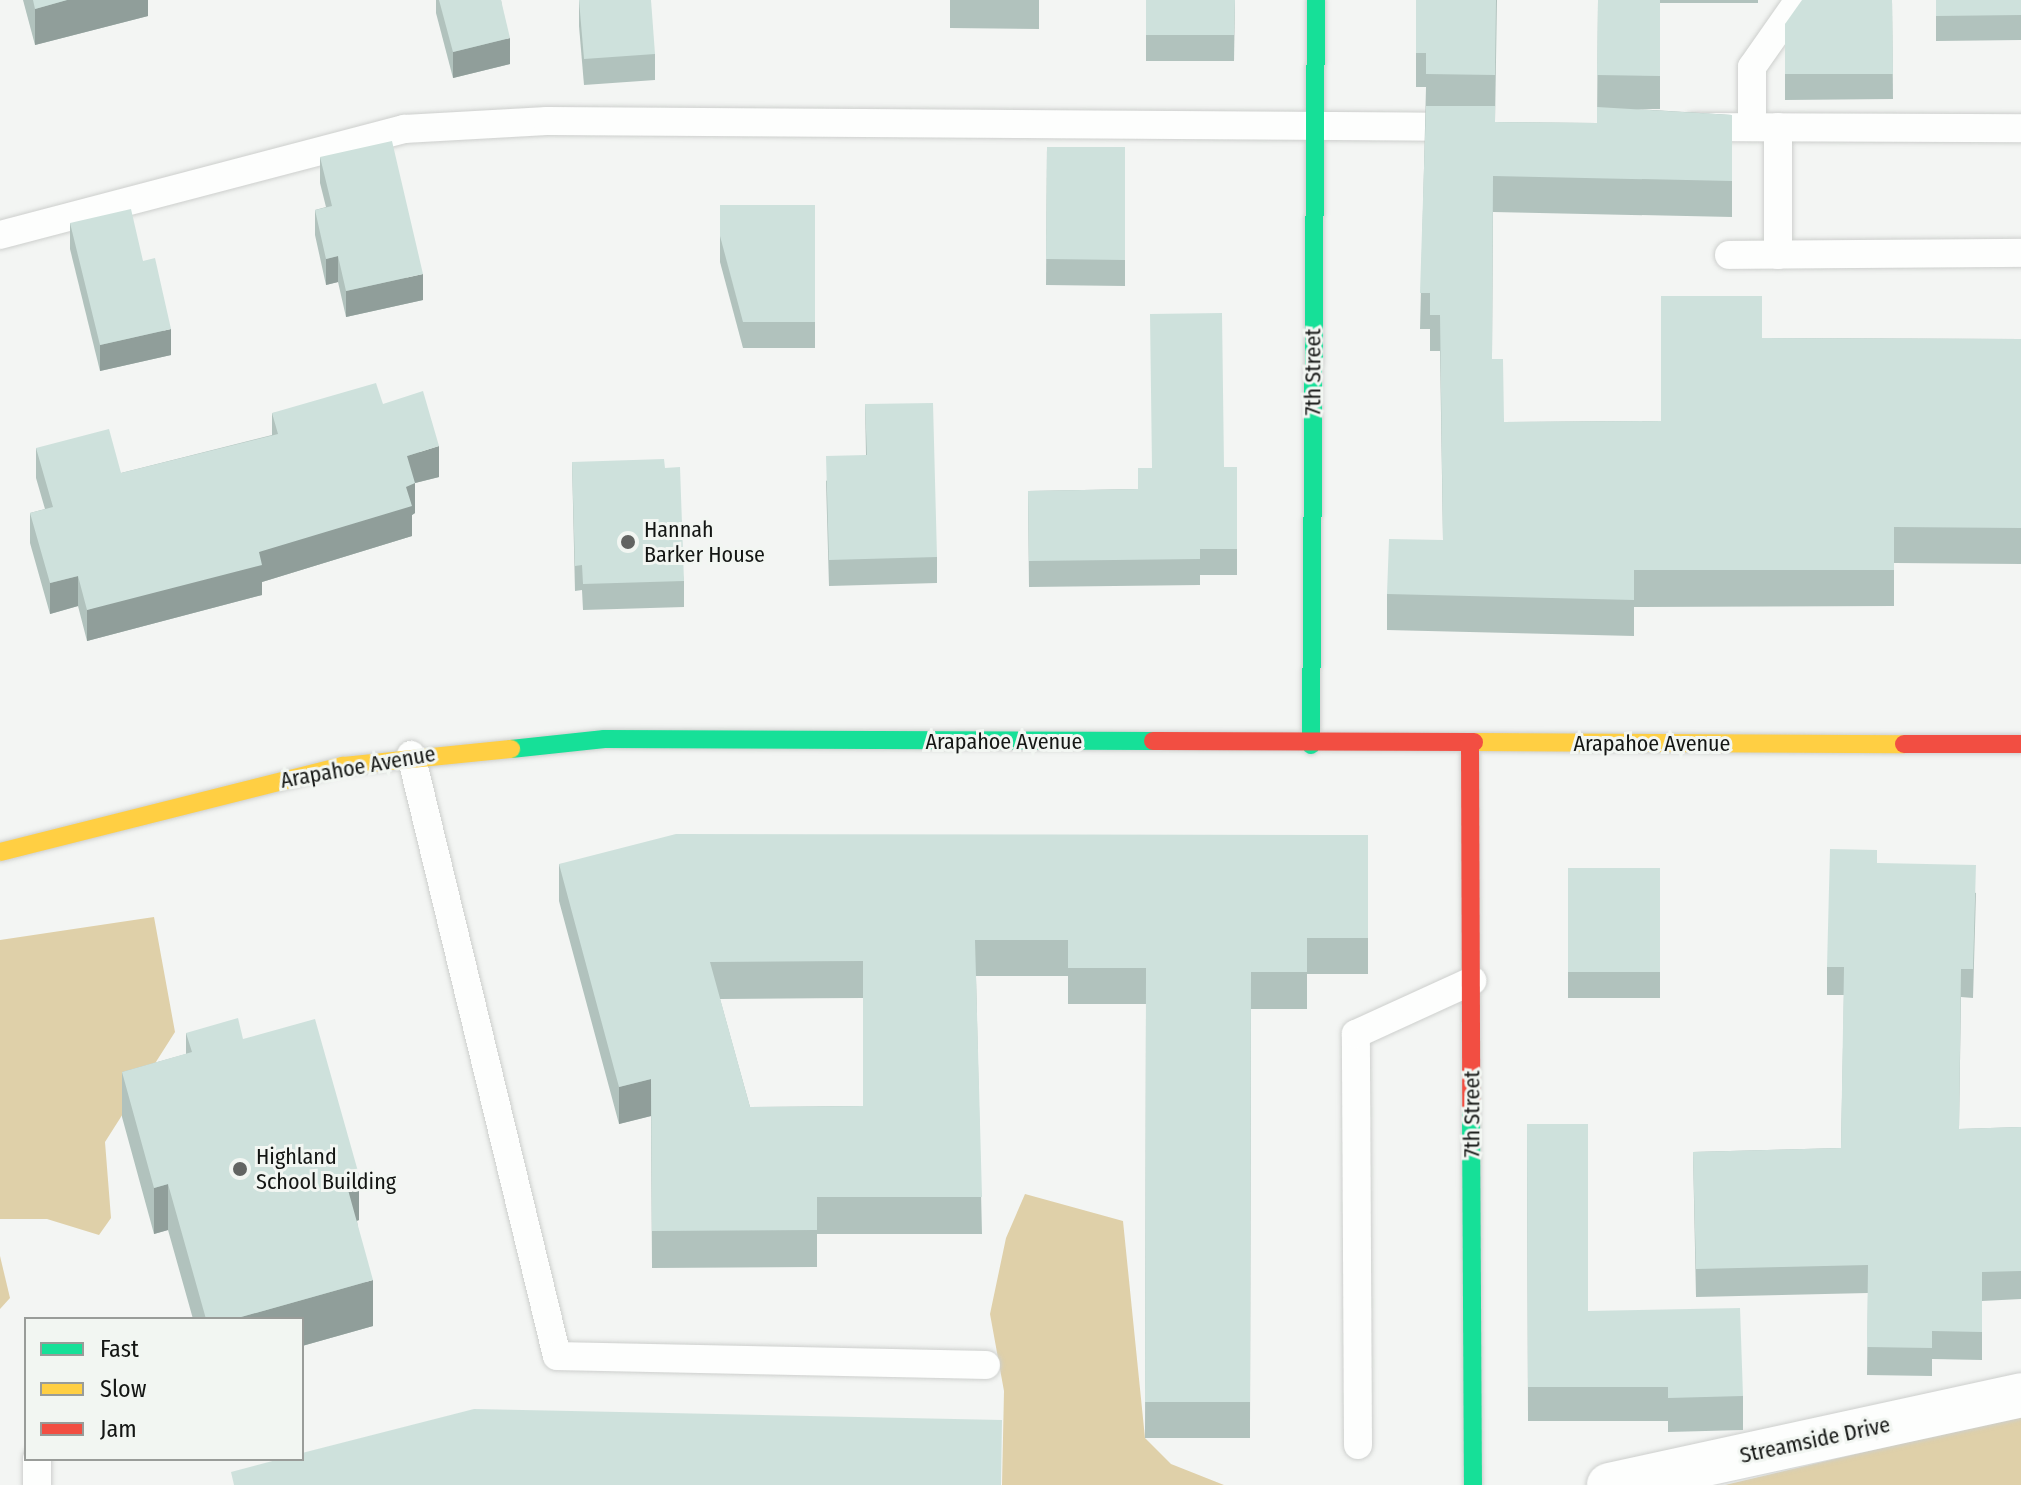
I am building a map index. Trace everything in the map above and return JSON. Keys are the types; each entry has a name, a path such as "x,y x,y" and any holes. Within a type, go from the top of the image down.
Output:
{"street":[{"name":"7th Street","path":"1311,745 1316,0"},
{"name":"Arapahoe Avenue","path":"0,852 411,755 604,739 1311,745 2021,744"},
{"name":"7th Street","path":"1470,744 1473,1485"},
{"name":"Streamside Drive","path":"1609,1485 2021,1395"}],"lane":[{"path":"1778,255 1765,127 1752,67 1799,0"},
{"path":"0,235 404,129 547,121 1487,127"},
{"path":"1659,127 2021,128"},
{"path":"1729,255 2021,253"},
{"path":"411,755 557,1356 986,1365"},
{"path":"1358,1445 1356,1034 1472,981"},
{"path":"37,1461 37,1485"}],"shaded area":[{"path":"154,917 175,1032 105,1142 111,1218 99,1235 47,1219 0,1219 0,940"},
{"path":"1025,1194 1123,1221 1145,1438 1171,1464 1224,1485 1002,1485 1004,1391 990,1314 1006,1238"},
{"path":"0,1256 10,1298 0,1309"},
{"path":"2021,1415 2021,1485 1725,1485"}],"building":[{"path":"33,0 67,0 35,9"},
{"path":"439,0 501,0 510,38 453,52"},
{"path":"579,0 651,0 655,54 584,59"},
{"path":"1146,0 1235,0 1234,35 1146,35"},
{"path":"1416,0 1496,0 1495,75 1426,74 1426,53 1416,53"},
{"path":"1598,0 1660,0 1660,76 1597,75"},
{"path":"1802,0 1892,0 1893,74 1785,74 1785,24"},
{"path":"1936,0 2021,0 2021,15 1936,16"},
{"path":"1426,106 1495,106 1495,122 1597,123 1597,107 1732,115 1732,181 1493,176 1492,359 1503,359 1504,422 1661,421 1661,296 1762,296 1762,338 2021,339 2021,528 1894,527 1894,570 1634,570 1634,600 1387,594 1389,539 1443,540 1440,315 1430,315 1430,293 1420,293"},
{"path":"392,141 423,274 346,291 338,256 326,259 315,210 332,206 320,157"},
{"path":"1047,147 1125,147 1125,260 1046,259"},
{"path":"720,205 815,205 815,322 743,322 720,236"},
{"path":"131,209 143,261 155,258 171,329 100,345 70,223"},
{"path":"1222,313 1224,467 1237,467 1237,549 1200,549 1200,559 1029,561 1028,491 1138,489 1138,468 1152,468 1150,314"},
{"path":"376,383 383,404 423,391 439,446 407,456 415,483 406,487 412,506 259,552 262,565 87,610 78,576 50,583 30,513 53,507 36,448 109,429 121,473 278,434 272,413"},
{"path":"933,403 937,557 829,560 826,456 867,455 865,404"},
{"name":"Hannah Barker House","path":"664,459 665,468 680,467 684,581 583,584 582,565 575,566 572,462"},
{"path":"676,834 1368,835 1368,938 1307,938 1307,972 1251,972 1250,1402 1145,1402 1146,968 1068,968 1068,940 975,940 982,1197 817,1197 817,1230 652,1231 651,1079 619,1087 559,864","holes":["863,961 863,1106 750,1107 710,962"]},
{"path":"1830,849 1877,850 1877,863 1976,865 1973,969 1961,969 1959,1129 2021,1127 2021,1271 1982,1272 1982,1332 1932,1331 1932,1348 1867,1347 1868,1265 1696,1269 1693,1152 1841,1148 1844,967 1827,967"},
{"path":"1568,868 1660,868 1660,972 1568,972"},
{"name":"Highland School Building","path":"238,1018 243,1039 315,1019 359,1175 345,1179 373,1280 241,1317 205,1317 168,1184 154,1188 122,1072 192,1052 186,1033"},
{"path":"1527,1124 1588,1124 1588,1311 1740,1308 1743,1396 1668,1398 1668,1387 1528,1387"},
{"path":"474,1409 1002,1420 1001,1485 234,1485 231,1472 272,1461 304,1461 304,1452"}],"traffic: fast":[{"path":"1311,745 1316,0"},
{"path":"511,749 604,739 1153,741"},
{"path":"1471,1110 1473,1485"}],"traffic: slow":[{"path":"1474,742 1904,744"},
{"path":"0,852 343,766 511,749"}],"traffic: jam":[{"path":"1153,741 1474,742"},
{"path":"1470,744 1471,1110"},
{"path":"1904,744 2021,744"}],"place":[{"name":"Hannah Barker House","path":"628,542"},
{"name":"Highland School Building","path":"240,1169"}]}
